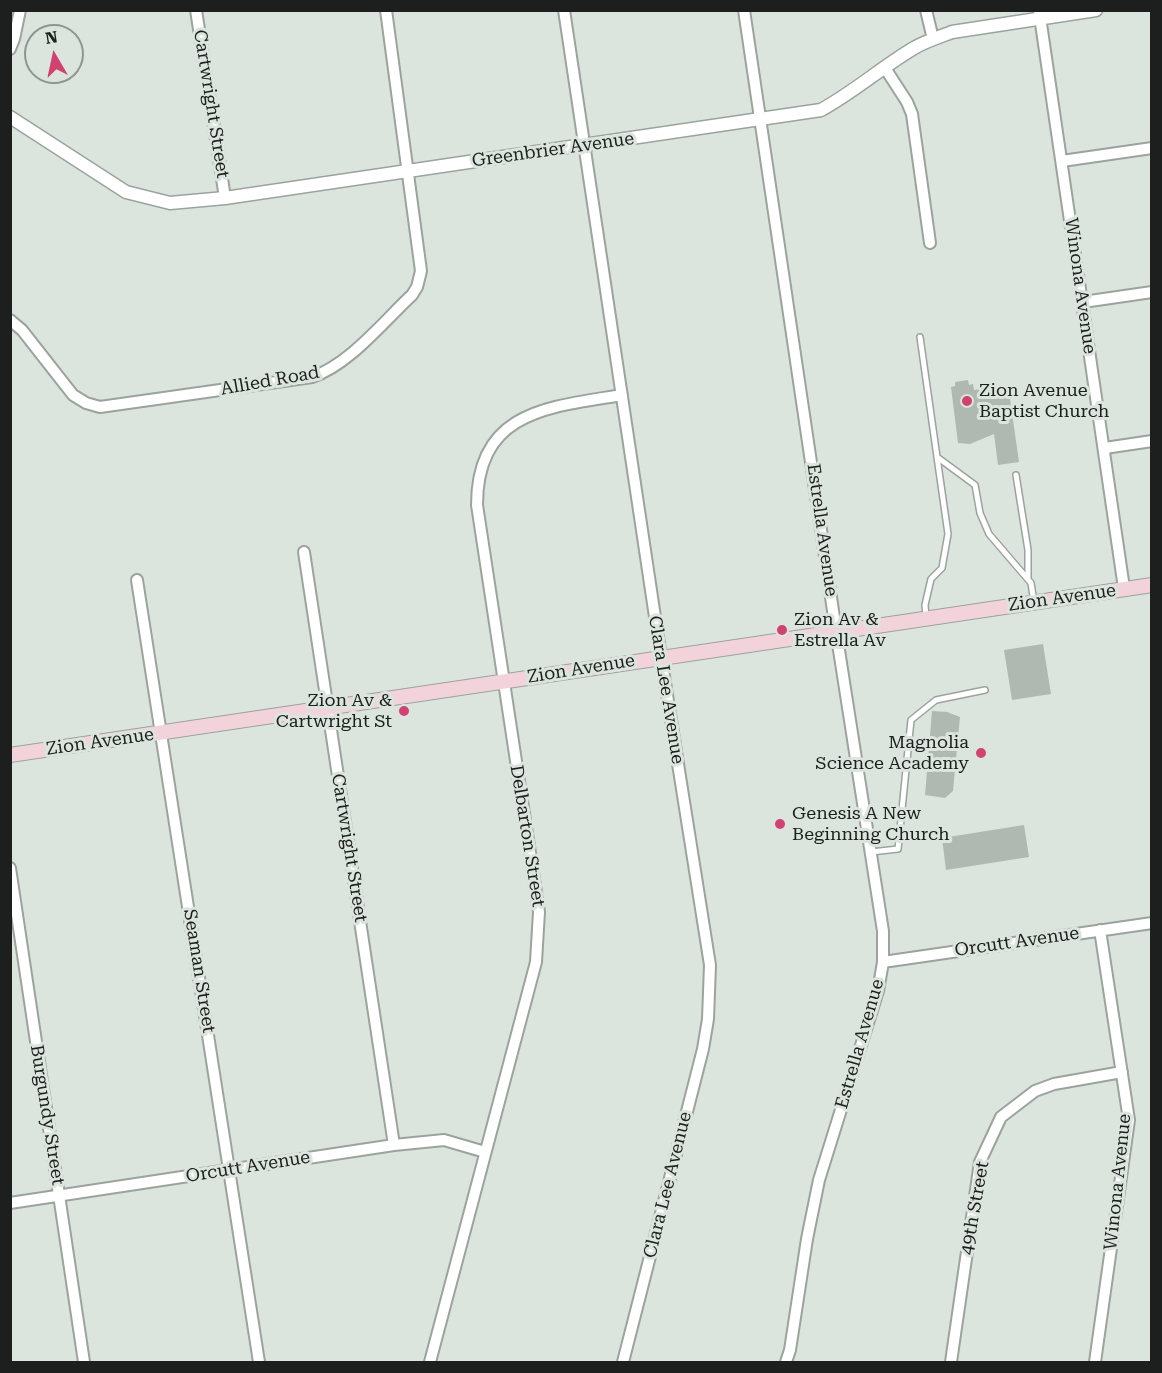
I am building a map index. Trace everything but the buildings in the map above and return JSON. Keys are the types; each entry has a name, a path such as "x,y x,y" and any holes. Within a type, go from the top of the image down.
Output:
{"main road":[{"name":"Zion Avenue","path":"10,755 1152,585"}],"street":[{"path":"10,48 15,39 20,10"},
{"name":"Cartwright Street","path":"196,10 225,198"},
{"name":"Allied Road","path":"10,320 22,330 73,395 86,403 100,407 321,374 343,361 412,295 422,271 386,10"},
{"name":"Clara Lee Avenue","path":"564,10 661,657 710,965 708,1019 703,1049 623,1362"},
{"name":"Estrella Avenue","path":"744,10 762,119 836,631 884,931 883,962 878,991 819,1180 786,1362"},
{"path":"926,10 933,39"},
{"name":"Greenbrier Avenue","path":"10,117 126,192 171,203 225,198 821,110 844,97 914,48 952,32 1040,14 1095,10"},
{"name":"Winona Avenue","path":"1040,14 1124,588"},
{"path":"885,68 912,114 930,243"},
{"path":"1062,161 1152,148"},
{"path":"1083,302 1152,292"},
{"name":"Delbarton Street","path":"430,1362 536,962 539,912 477,505 479,480 487,456 501,436 519,420 552,407 622,395"},
{"path":"1105,448 1152,441"},
{"name":"Cartwright Street","path":"304,552 394,1145"},
{"name":"Seaman Street","path":"137,580 259,1362"},
{"name":"Burgundy Street","path":"10,868 84,1362"},
{"name":"Orcutt Avenue","path":"883,962 1152,923"},
{"name":"Winona Avenue","path":"1095,1362 1129,1120 1100,930"},
{"name":"49th Street","path":"951,1362 980,1162 1000,1118 1035,1091 1054,1084 1122,1072"},
{"name":"Orcutt Avenue","path":"10,1203 394,1145 444,1140 485,1152"}],"lane":[{"path":"920,337 948,534 942,568 931,579 925,605 926,618"},
{"path":"937,457 975,485 980,513 989,534 1031,583 1034,602"},
{"path":"1016,475 1028,550 1028,579"},
{"path":"871,852 898,849 911,720 936,700 985,690"}],"place":[{"name":"Zion Avenue Baptist Church","path":"967,401"},
{"name":"Zion Av & Estrella Av","path":"782,630"},
{"name":"Zion Av & Cartwright St","path":"404,711"},
{"name":"Magnolia Science Academy","path":"981,753"},
{"name":"Genesis A New Beginning Church","path":"780,824"}]}
